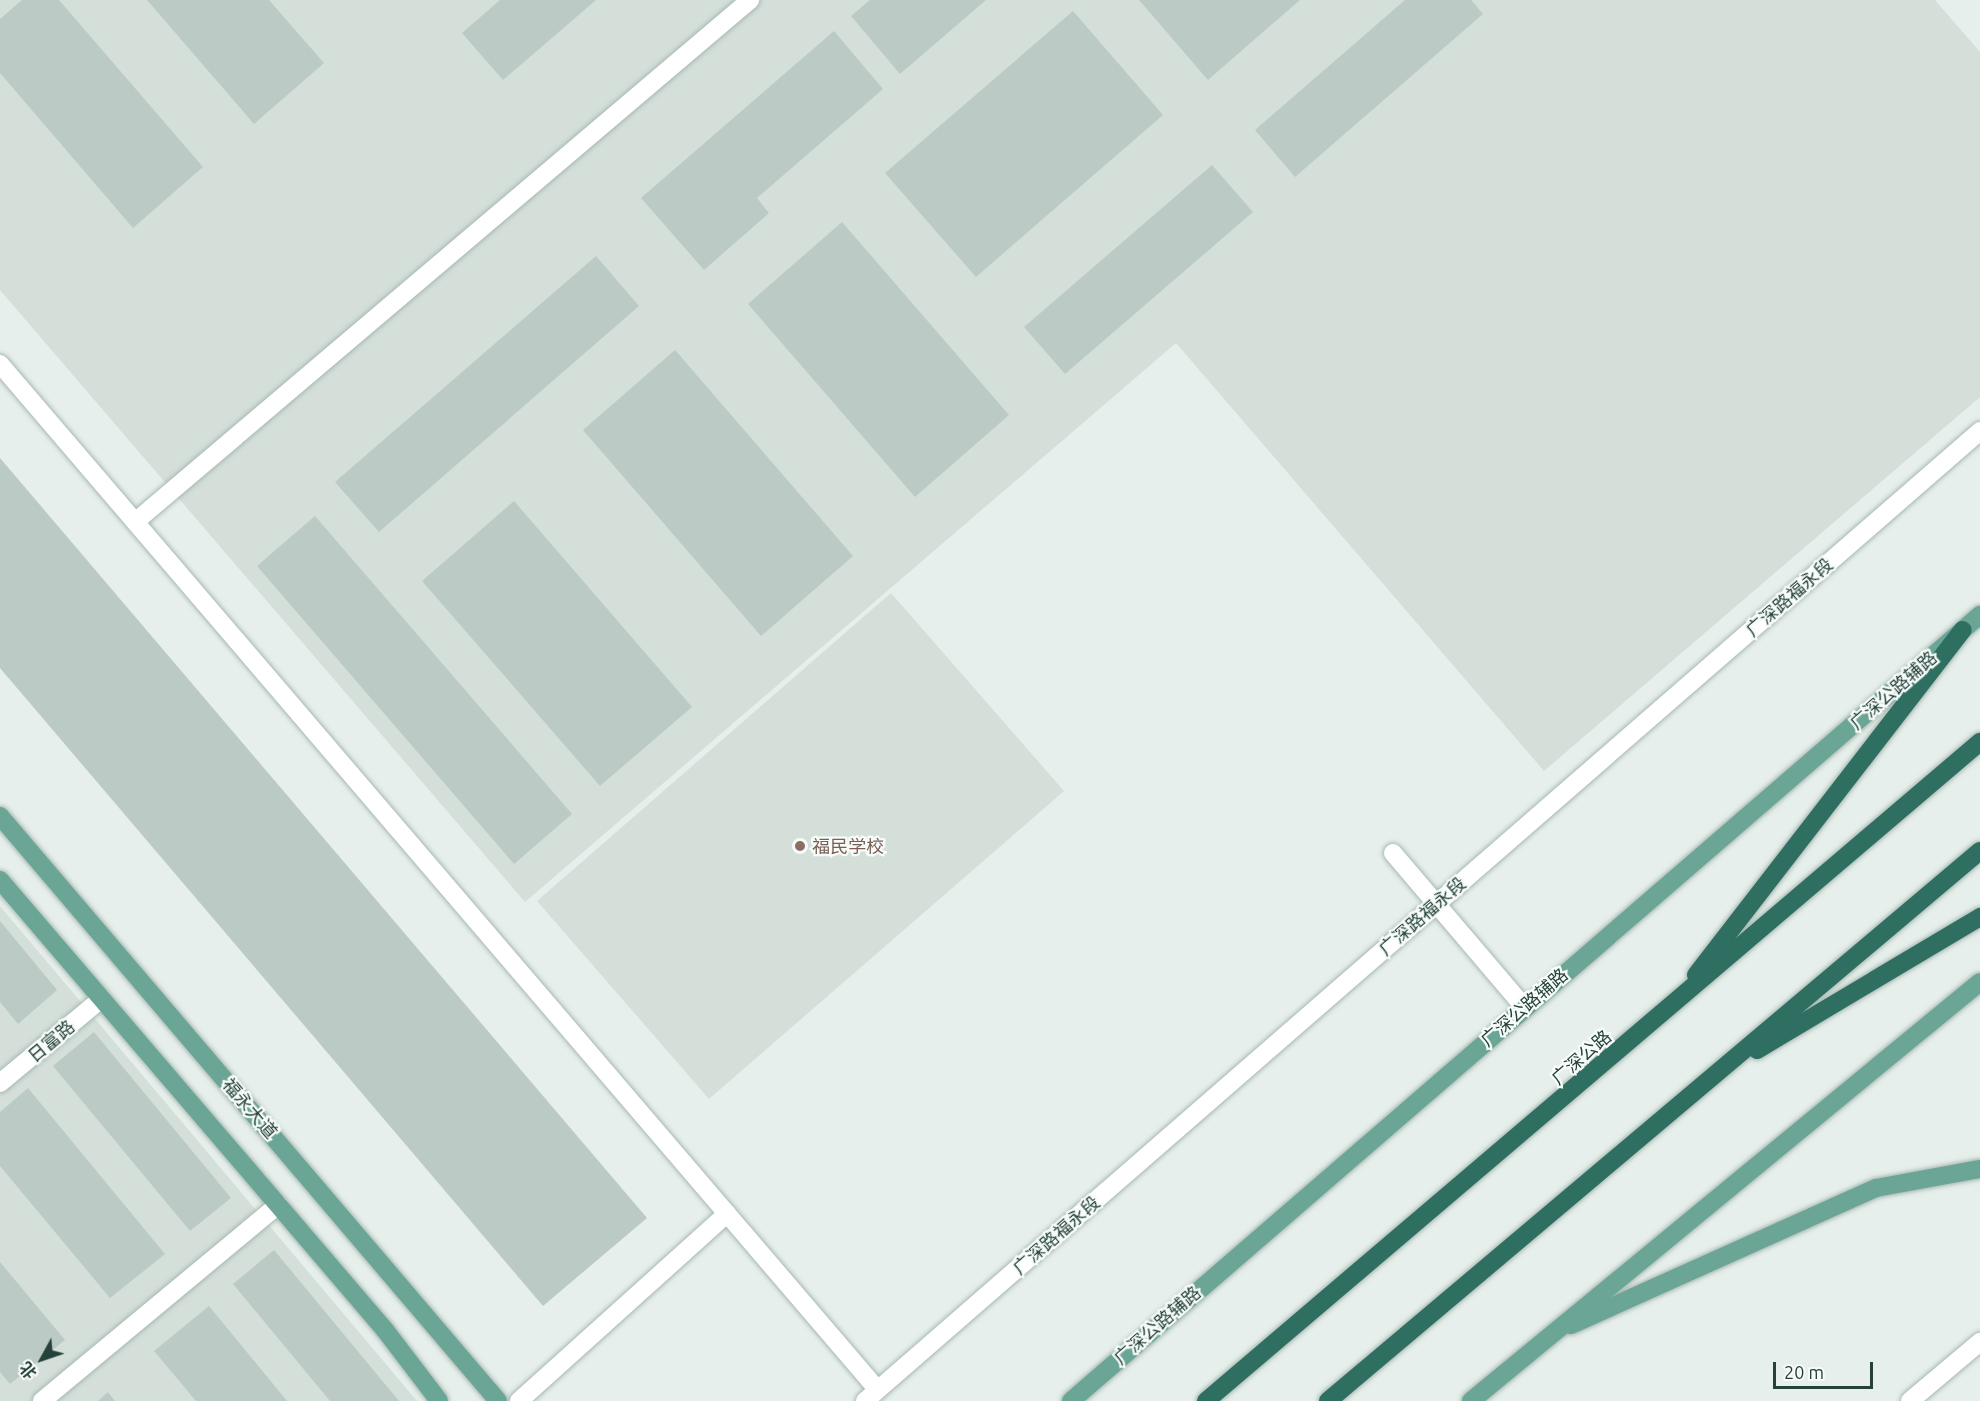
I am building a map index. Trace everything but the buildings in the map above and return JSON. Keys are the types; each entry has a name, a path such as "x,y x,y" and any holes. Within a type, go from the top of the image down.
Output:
{"highway":[{"path":"1672,1006 1963,630"},
{"name":"广深公路","path":"1206,1401 1477,1174 1980,742"},
{"path":"1328,1401 1980,851"},
{"path":"1709,1078 1980,917"}],"main road":[{"name":"广深公路辅路","path":"1071,1401 1980,615"},
{"name":"福永大道","path":"0,816 498,1401"},
{"path":"0,880 385,1330 439,1401"},
{"path":"1471,1401 1980,982"},
{"path":"1550,1334 1876,1188 1980,1169"}],"street":[{"path":"135,522 750,0"},
{"path":"0,364 727,1214 871,1395"},
{"name":"广深路福永段","path":"871,1395 1980,430"},
{"path":"1393,853 1524,1007"},
{"name":"日富路","path":"0,1083 101,999"},
{"path":"42,1401 278,1205"},
{"path":"519,1401 727,1214"},
{"path":"1910,1401 1980,1342"}],"shaded area":[{"path":"0,0 1935,0 1980,52 1980,397 1544,771 1176,343 525,902 0,290"},
{"name":"福民学校","path":"891,593 1064,791 709,1099 537,901"},
{"path":"0,906 417,1401 0,1401"}],"place":[{"name":"福民学校","path":"800,846"}]}
